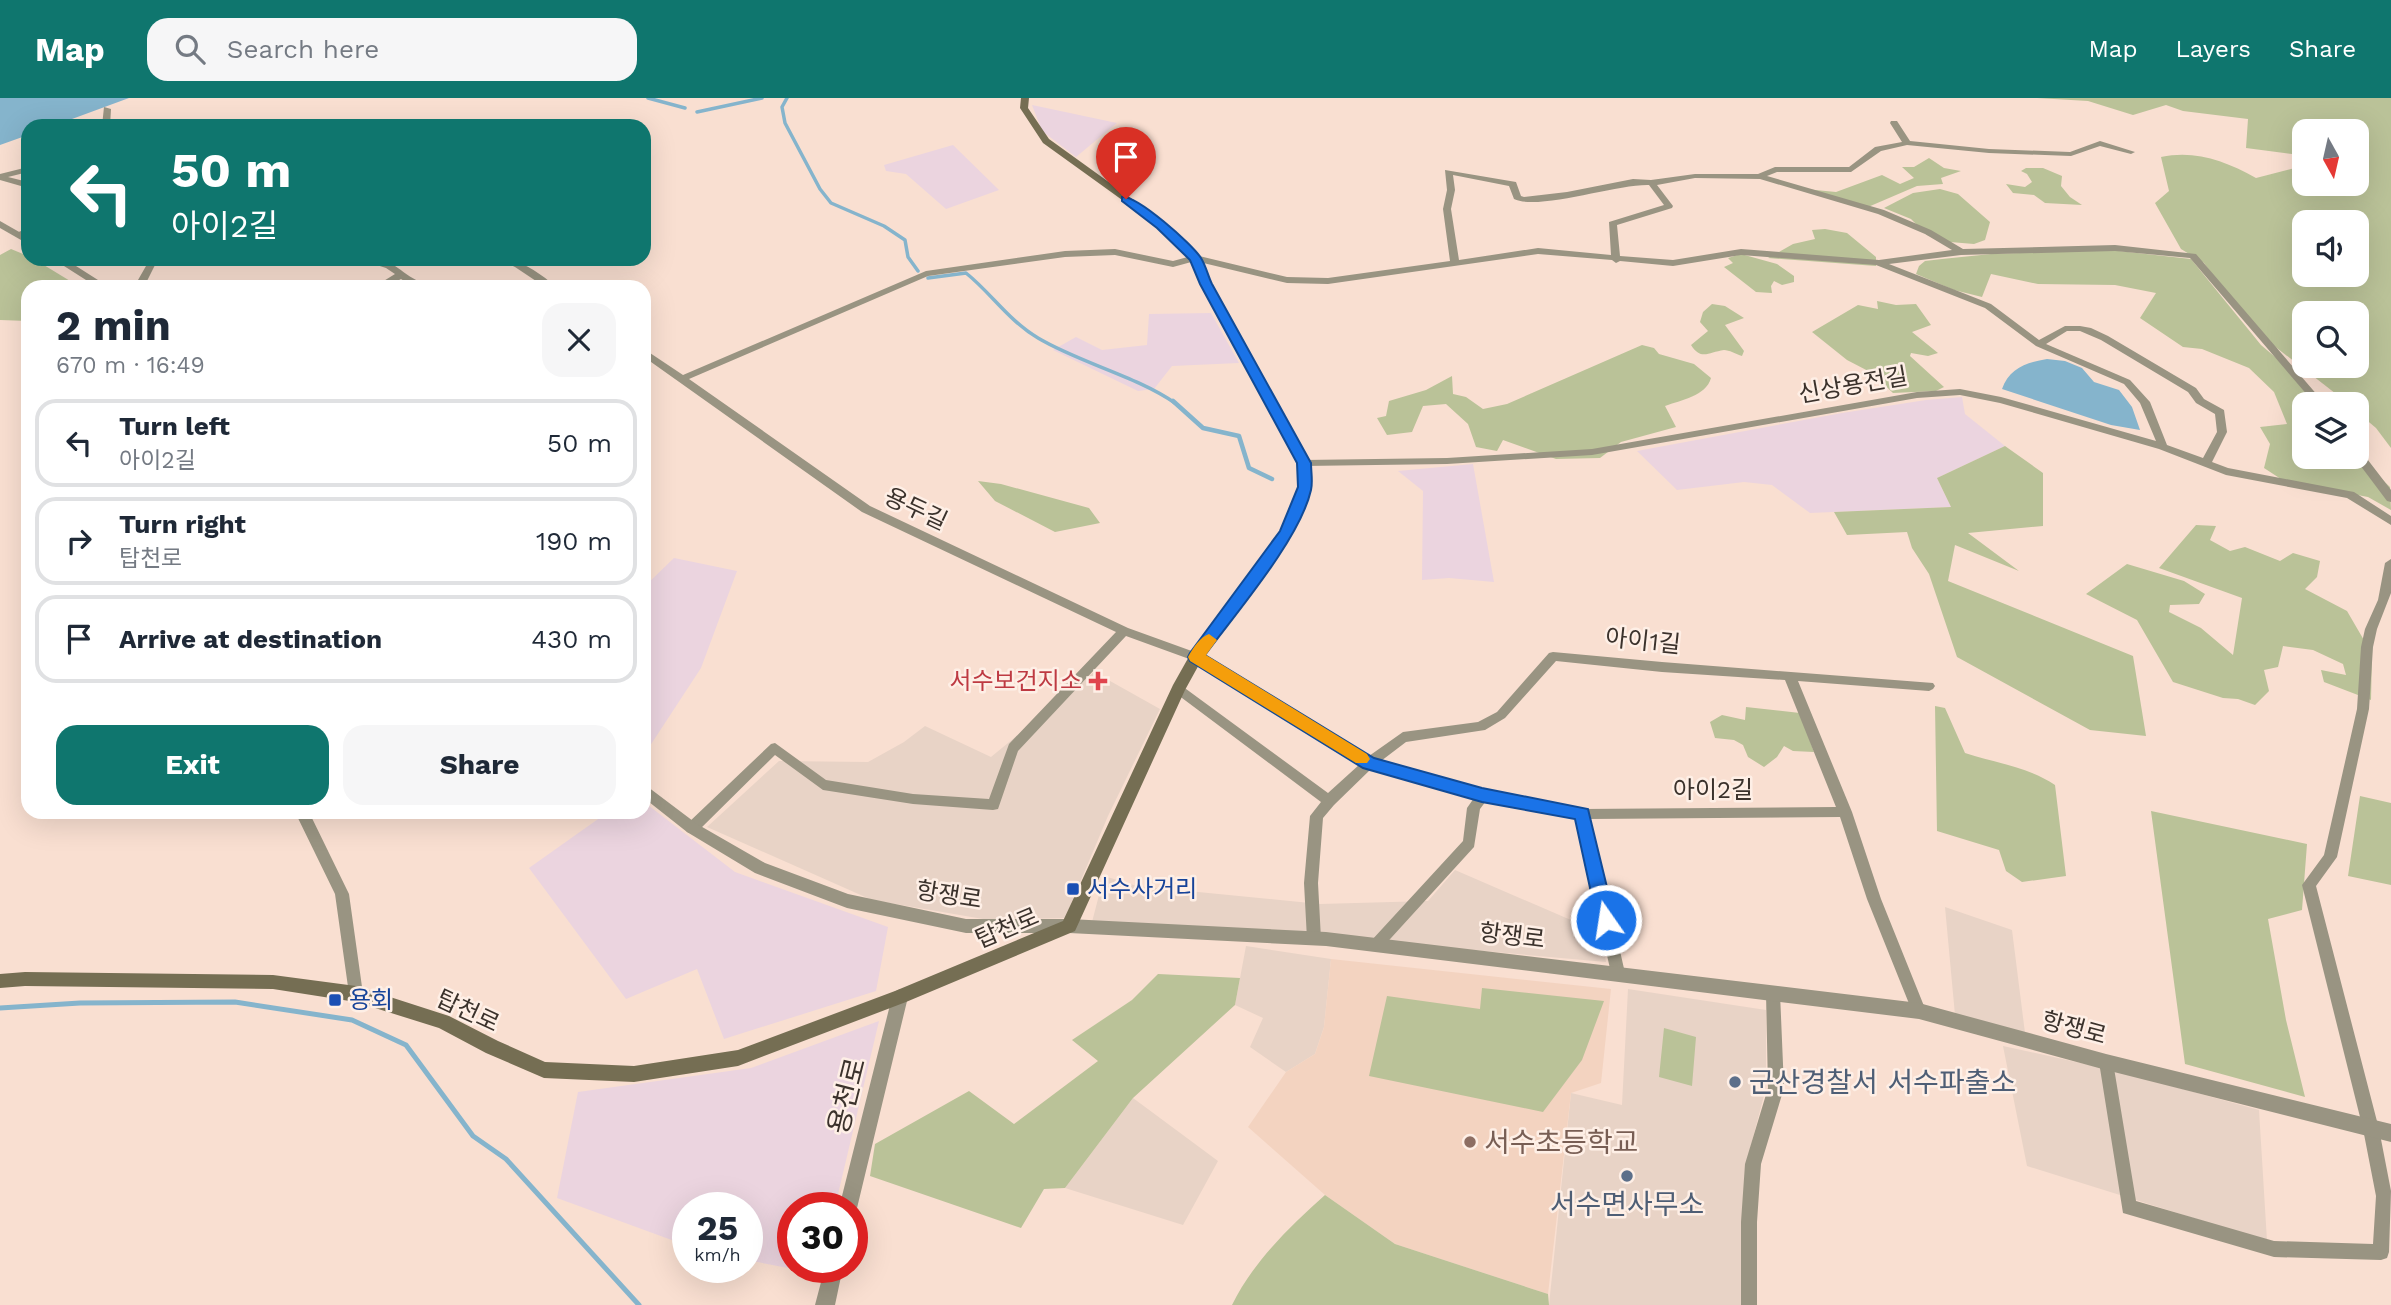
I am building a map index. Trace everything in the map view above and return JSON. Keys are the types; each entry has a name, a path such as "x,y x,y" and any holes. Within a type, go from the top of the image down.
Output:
{"main road":[{"path":"1025,98 1024,108 1046,141 1146,214 1195,258 1206,284 1304,463"},
{"name":"탑천로","path":"0,981 273,982 356,994 443,1020 492,1047 544,1070 634,1074 738,1058 900,997 1069,926 1178,689 1196,657 1286,533 1305,487 1304,463"}],"street":[{"path":"106,119 107,109"},
{"path":"1894,123 1907,143"},
{"path":"1759,177 1776,169 1851,170 1878,149 1907,143 1989,151 2071,154 2100,143 2131,152"},
{"path":"0,178 21,171"},
{"path":"1455,262 1447,209 1451,190 1448,172 1513,184 1517,197 1523,200 1567,195 1633,182 1651,183 1696,176 1759,177 1881,212 1928,232 1961,252"},
{"path":"0,178 21,183"},
{"path":"1616,260 1612,224 1669,206 1651,183"},
{"path":"0,224 21,232"},
{"path":"682,379 926,274 1065,254 1115,252 1173,264 1195,258 1287,280 1328,281 1538,251 1673,263 1741,252 1877,262 1961,252 2115,248 2193,256 2310,392"},
{"path":"1877,262 1988,306 2039,344 2127,382 2145,402 2154,419 2162,447"},
{"path":"70,266 92,280"},
{"path":"389,266 409,280"},
{"path":"520,266 540,280"},
{"path":"392,280 401,275"},
{"path":"2039,344 2067,328 2082,330 2115,343 2124,351 2192,390 2200,401 2220,412 2221,432 2206,463"},
{"name":"용두길","path":"651,357 866,509 1124,631 1196,657"},
{"name":"신상용전길","path":"1304,463 1447,461 1592,452 1917,394 1960,392 2001,400 2162,447 2226,471 2350,495 2389,517"},
{"path":"2369,469 2391,498"},
{"path":"2106,1062 2129,1207 2274,1249 2386,1257 2384,1196 2371,1129 2309,885 2330,857 2363,709 2367,647 2384,600 2391,563"},
{"path":"692,828 775,748 823,785 914,799 993,805 1013,748 1124,631"},
{"name":"아이1길","path":"1314,939 1311,883 1317,816 1369,763 1403,737 1481,727 1501,715 1553,656 1662,667 1789,674"},
{"name":"아이2길","path":"1196,657 1369,763 1482,795 1582,814 1845,812"},
{"path":"1919,1011 1874,899 1845,812 1789,674 1929,686"},
{"path":"1178,689 1329,801"},
{"path":"1376,945 1469,843 1474,808 1482,795"},
{"name":"항쟁로","path":"651,796 692,828 760,868 847,901 966,926 1069,926 1314,939 1618,973 1919,1011 2106,1062 2391,1133"},
{"path":"1582,814 1618,973"},
{"path":"305,819 342,894 356,994"},
{"path":"1749,1305 1749,1222 1753,1164 1776,1088 1773,993"},
{"name":"용천로","path":"852,1192 900,997"},
{"path":"825,1305 830,1283"}],"shaded area":[{"path":"1032,105 1117,123 1076,157 1042,131"},
{"path":"953,145 999,190 946,209 906,174 886,171 884,165"},
{"path":"1211,313 1239,363 1172,366 1154,389 1138,391 1053,350 1076,337 1102,350 1147,345 1149,314"},
{"path":"1962,397 1965,414 2005,446 1937,478 1951,507 1810,513 1772,485 1744,482 1677,490 1637,451 1842,413"},
{"path":"1473,464 1494,582 1449,578 1422,580 1423,491 1398,471"},
{"path":"674,558 737,571 701,668 651,744 651,580"},
{"path":"1094,672 1160,709 1108,816 1065,918 989,920 872,900 707,827 779,761 868,762 904,742 925,726 991,757"},
{"path":"651,807 735,872 888,927 876,991 724,1039 697,969 626,999 529,868 598,819 651,819"},
{"path":"1455,870 1601,933 1606,962 1248,930 1092,922 1104,876 1137,886 1320,904 1428,901"},
{"path":"1945,907 2012,930 2025,1033 1955,1015"},
{"path":"1246,946 1331,959 1324,1027 1315,1054 1286,1072 1250,1047 1263,1018 1235,1005"},
{"path":"1331,959 1611,989 1601,1083 1571,1093 1548,1294 1395,1244 1325,1195 1248,1127 1286,1072 1315,1054 1324,1027"},
{"path":"1628,989 1766,1010 1766,1088 1745,1168 1741,1305 1549,1305 1571,1093 1622,1105"},
{"path":"879,1021 839,1192 777,1192 777,1266 763,1263 763,1192 672,1192 672,1240 557,1198 578,1092 751,1068"},
{"path":"2003,1046 2117,1071 2259,1110 2267,1241 2027,1166"},
{"path":"1133,1098 1218,1161 1183,1225 1065,1188"}],"green space":[{"path":"2037,98 2391,98 2391,448 2369,422 2369,392 2334,392 2316,378 2369,378 2369,301 2292,301 2292,360 2273,345 2239,310 2204,263 2181,249 2155,203 2169,191 2161,157 2174,155 2210,158 2256,178 2292,169 2292,196 2370,196 2370,119 2292,119 2292,154 2246,148 2248,119 2183,111 2166,105 2133,115 2088,101"},
{"path":"1929,158 1944,168 1961,171 1941,178 1943,184 1917,186 1868,207 1805,189 1836,192 1882,175 1900,184 1914,178 1902,167 1914,167"},
{"path":"2026,168 2043,168 2062,176 2061,186 2070,197 2082,205 2045,203 2034,195 2013,193 2006,184 2025,187 2032,182 2027,174 2021,171"},
{"path":"1940,189 1958,194 1990,222 1985,240 1974,244 1950,242 1927,235 1911,219 1884,208 1913,193"},
{"path":"1825,229 1847,233 1876,257 1876,266 1768,258 1793,244 1815,239 1812,230"},
{"path":"11,249 21,253 21,266 46,266 68,280 21,280 21,321 0,320 0,255"},
{"path":"2110,250 2191,259 2261,345 2292,371 2292,378 2300,378 2311,392 2292,392 2292,469 2369,467 2390,487 2391,510 2368,497 2284,481 2264,468 2270,444 2260,427 2287,424 2274,392 2249,368 2202,349 2183,347 2140,318 2156,293 2115,285 2038,284 1991,274 1982,297 1954,290 1916,274 1925,261 1991,254"},
{"path":"1741,254 1777,264 1794,276 1794,282 1782,285 1774,281 1771,286 1772,293 1756,292 1724,267 1733,263 1728,258"},
{"path":"1877,301 1896,305 1916,304 1931,325 1912,332 1938,353 1928,356 1911,353 1910,356 1944,387 1936,391 1893,393 1872,373 1847,360 1812,332 1858,305 1878,309"},
{"path":"1712,304 1725,306 1744,318 1725,325 1744,351 1742,356 1724,350 1702,354 1691,345 1708,331 1700,322 1703,312"},
{"path":"1642,345 1654,348 1659,354 1694,364 1711,378 1698,393 1665,406 1676,427 1621,442 1600,458 1556,459 1503,440 1497,451 1476,447 1468,424 1446,404 1423,406 1412,432 1387,435 1377,418 1386,416 1389,401 1426,390 1452,376 1453,394 1466,397 1483,409 1507,404"},
{"path":"2005,446 2043,473 2043,526 1968,533 2019,571 1955,545 1948,581 2133,656 2146,736 2090,730 1957,657 1929,574 1912,548 1907,532 1847,535 1834,512 1951,507 1937,478"},
{"path":"978,481 1001,484 1089,508 1100,523 1055,532 995,501"},
{"path":"2196,525 2216,526 2210,540 2230,551 2245,547 2280,561 2293,553 2320,561 2317,577 2305,589 2347,611 2372,654 2371,700 2324,682 2321,670 2346,675 2343,664 2313,650 2283,646 2278,667 2264,670 2269,691 2255,705 2173,682 2137,620 2086,594 2127,564 2184,581 2205,594 2199,604 2170,605 2169,612 2201,628 2233,655 2242,598 2159,568"},
{"path":"1935,706 1945,708 1965,753 2023,770 2055,785 2066,876 2022,882 2006,871 1999,850 1937,831"},
{"path":"1746,707 1800,713 1814,752 1793,751 1784,746 1777,757 1764,767 1748,757 1743,745 1734,740 1715,738 1710,722 1722,715 1745,720"},
{"path":"2360,796 2391,803 2391,885 2348,876"},
{"path":"2151,811 2307,844 2302,910 2268,919 2286,1020 2305,1097 2185,1064"},
{"path":"1158,974 1240,978 1235,1005 1133,1098 1065,1188 1044,1189 1021,1228 870,1176 875,1144 969,1091 1014,1124 1098,1061 1072,1040 1132,1000"},
{"path":"1482,988 1604,1001 1582,1060 1543,1112 1369,1076 1387,996 1480,1009"},
{"path":"1664,1028 1696,1037 1692,1086 1659,1077"},
{"path":"1325,1195 1395,1244 1548,1294 1549,1305 1232,1305 1261,1259"}],"water":[{"path":"0,98 129,98 72,119 21,119 21,138 0,145"},
{"path":"2047,359 2065,361 2082,368 2094,382 2119,390 2132,407 2140,430 2111,425 2002,389 2009,376 2020,367"}],"waterway":[{"path":"648,98 685,108"},
{"path":"697,112 762,98"},
{"path":"787,98 782,107 785,123 820,189 831,203 884,226 905,240 908,257 918,271"},
{"path":"928,278 966,273 1018,323 1038,338 1160,393 1175,403"},
{"path":"1173,401 1203,428 1239,436 1249,468 1272,479"},
{"path":"0,1008 80,1003 235,1002 352,1020 406,1045 473,1136 506,1159 639,1305"}],"slow traffic":[{"path":"1209,640 1196,657 1362,759"}],"place":[{"name":"서수보건지소","path":"1098,681"},
{"name":"서수사거리","path":"1073,889"},
{"name":"용회","path":"335,1000"},
{"name":"군산경찰서 서수파출소","path":"1735,1082"},
{"name":"서수초등학교","path":"1470,1142"},
{"name":"서수면사무소","path":"1627,1176"}],"route":[{"path":"1126,199 1161,226 1195,258 1206,284 1304,463 1305,487 1286,533 1196,657 1369,763 1482,795 1582,814 1606,920"}]}
